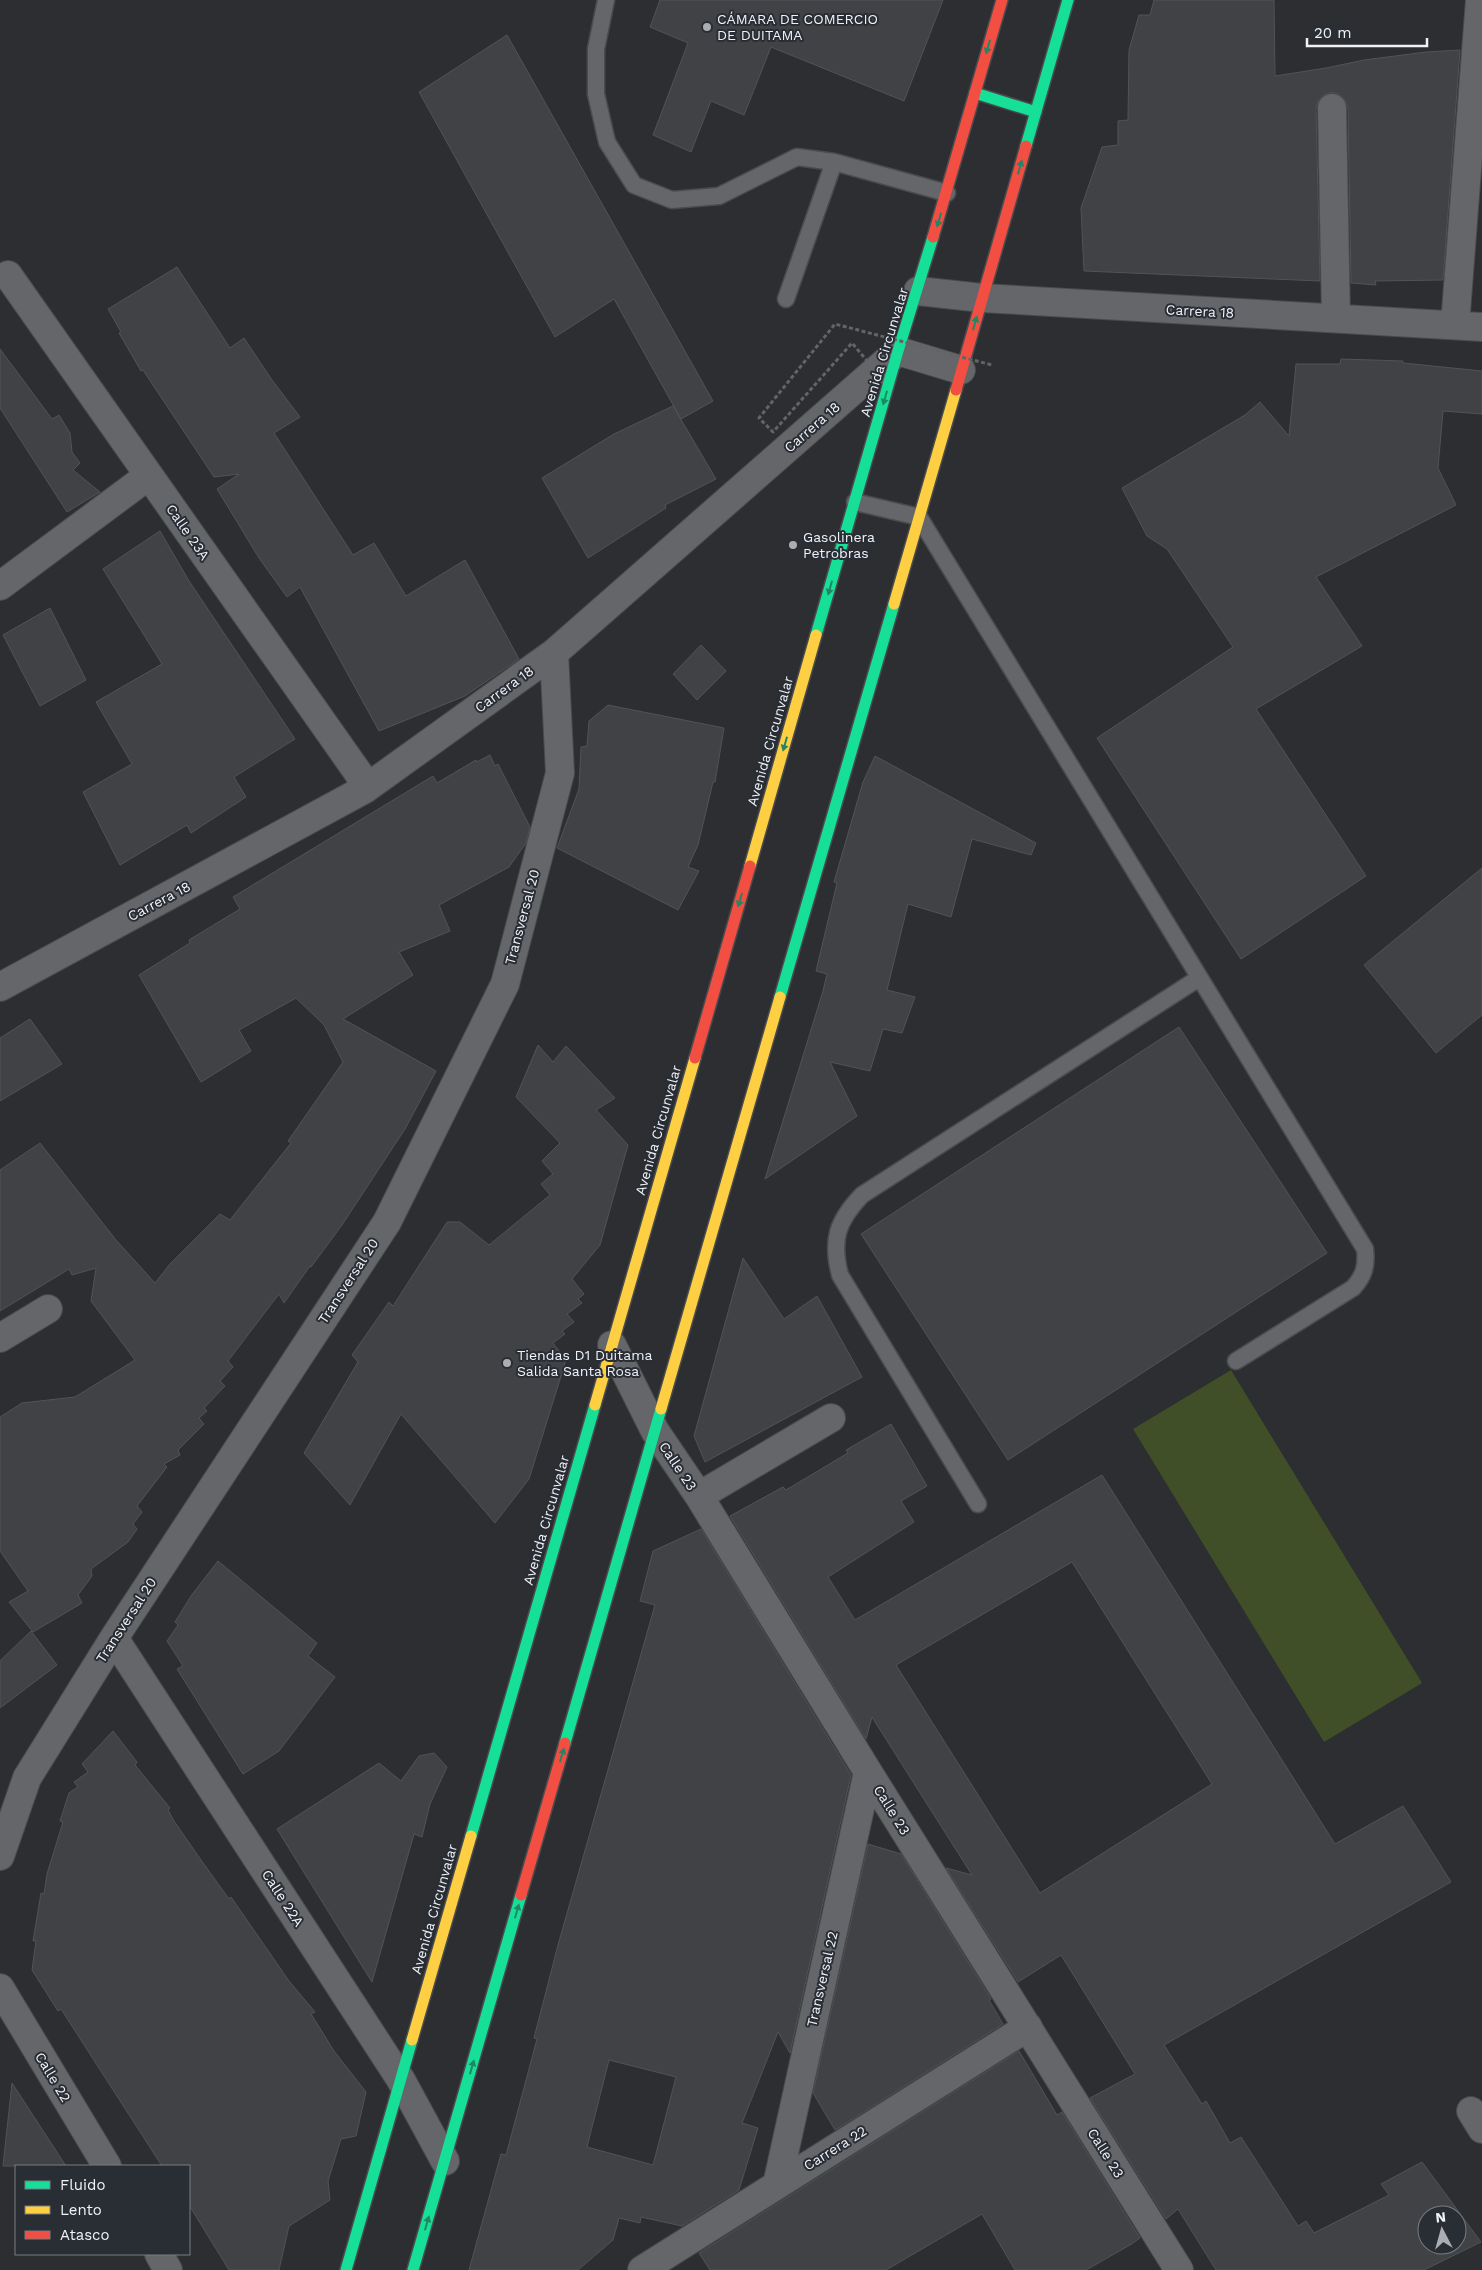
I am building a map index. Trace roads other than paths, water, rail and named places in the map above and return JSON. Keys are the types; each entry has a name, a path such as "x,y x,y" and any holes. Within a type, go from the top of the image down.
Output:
{"highway":[{"name":"Avenida Circunvalar","path":"346,2270 898,351 918,291 1002,0"},
{"path":"413,2270 1068,0"},
{"path":"975,93 1036,112"}],"street":[{"path":"1455,325 1480,0"},
{"path":"1332,108 1336,318"},
{"name":"Calle 23A","path":"8,275 359,774 365,789"},
{"name":"Carrera 18","path":"918,291 982,298 1482,327"},
{"path":"898,351 962,370"},
{"name":"Carrera 18","path":"0,987 365,789 554,653 898,351"},
{"path":"0,586 148,476"},
{"name":"Transversal 20","path":"0,1856 27,1778 114,1638 387,1222 505,984 560,773 554,653"},
{"path":"0,1338 48,1309"},
{"name":"Calle 23","path":"612,1345 655,1431 699,1496 868,1772 1179,2270"},
{"path":"699,1496 831,1418"},
{"name":"Calle 22A","path":"114,1638 401,2080 444,2161"},
{"name":"Transversal 22","path":"777,2185 868,1772"},
{"name":"Calle 22","path":"0,1988 105,2165"},
{"name":"Carrera 22","path":"642,2270 1028,2026"},
{"path":"160,2255 168,2270"}],"lane":[{"path":"606,0 596,49 596,94 607,142 634,184 672,200 718,196 797,157 834,162 947,193"},
{"path":"786,299 834,162"},
{"path":"855,502 919,517 1365,1249 1366,1260 1363,1277 1353,1288 1236,1361"},
{"path":"978,1504 840,1275 836,1258 836,1240 840,1223 862,1195 1199,978"}],"place":[{"name":"CÁMARA DE COMERCIO DE DUITAMA","path":"707,27"},
{"name":"Gasolinera Petrobras","path":"793,545"},
{"name":"Tiendas D1 Duitama Salida Santa Rosa","path":"507,1363"}]}
